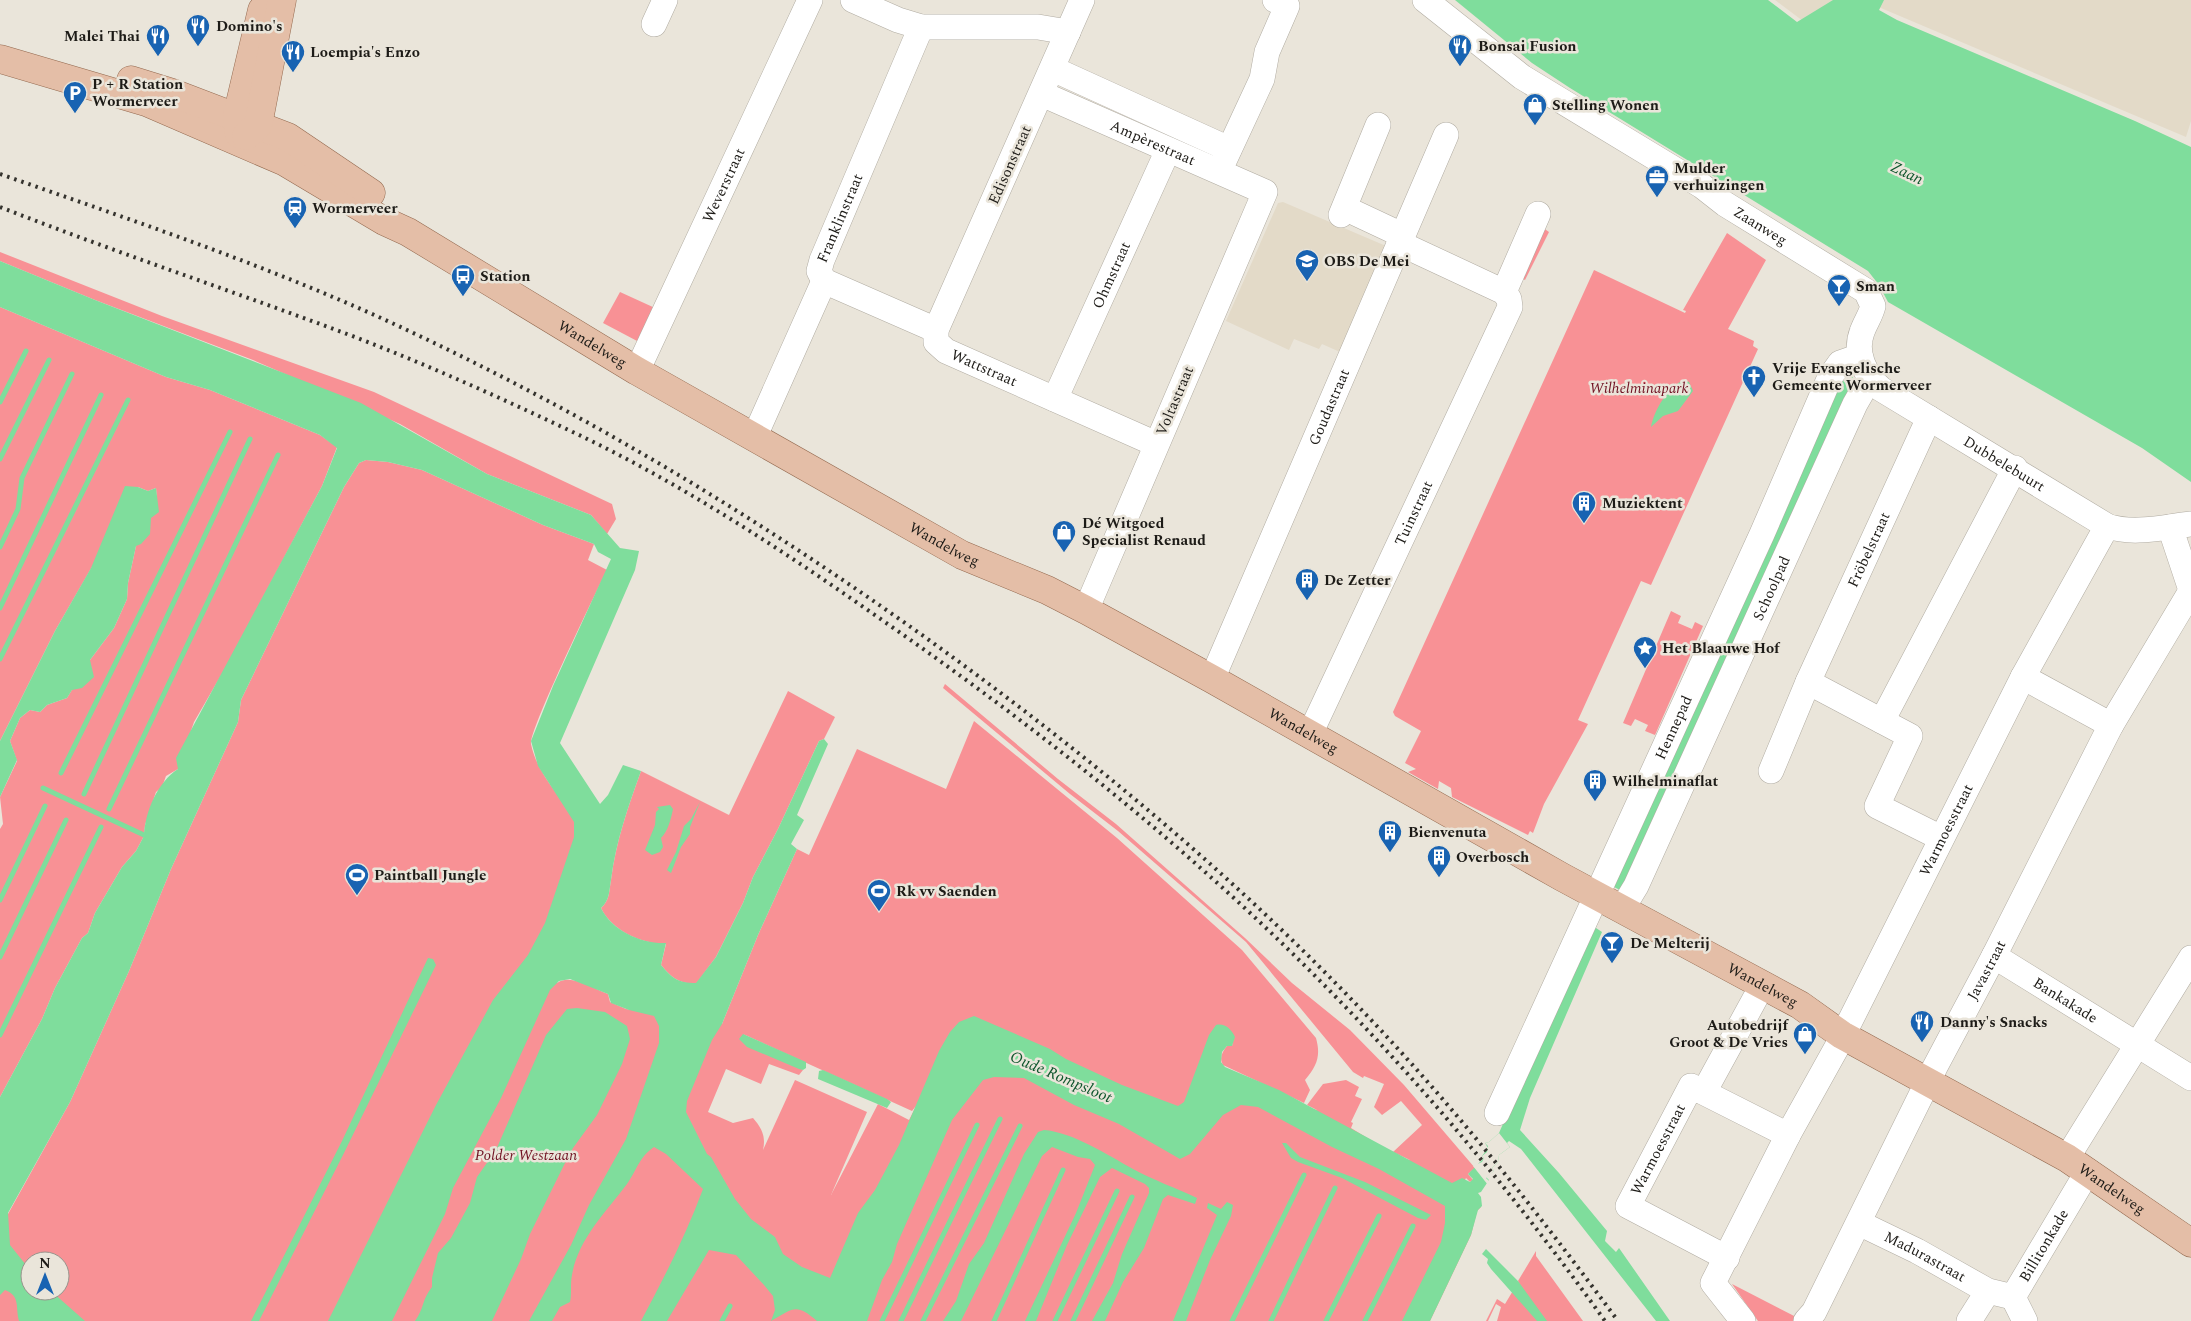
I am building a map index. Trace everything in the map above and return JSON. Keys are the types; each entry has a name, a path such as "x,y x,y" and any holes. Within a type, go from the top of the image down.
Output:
{"main road":[{"path":"245,128 264,0"},
{"path":"245,128 282,0"},
{"path":"0,42 173,93 245,128"},
{"path":"0,59 146,102 245,128"},
{"name":"Wandelweg","path":"245,128 288,137 372,195 408,232 638,371 754,438 962,555 1047,590 1086,610 1609,902 1800,1005 1842,1035 2078,1164 2191,1243"}],"street":[{"path":"654,24 665,0"},
{"name":"Weverstraat","path":"638,371 810,0"},
{"path":"853,0 898,20 921,26 1038,27 1068,32"},
{"name":"Edisonstraat","path":"936,330 1082,0"},
{"name":"Zaanweg","path":"1426,0 1522,77 1702,186 1725,204 1866,291 1873,306 1860,337 1865,367"},
{"path":"1219,172 1262,79 1267,52 1281,3"},
{"name":"Franklinstraat","path":"754,438 824,281 819,271 822,260 921,26"},
{"name":"Ampèrestraat","path":"1053,69 1229,149"},
{"name":"Ampèrestraat","path":"1042,94 1264,192"},
{"path":"1378,125 1347,214 1401,239 1504,292"},
{"name":"Goudastraat","path":"1212,679 1446,135"},
{"name":"Ohmstraat","path":"1055,399 1168,150"},
{"name":"Voltastraat","path":"1086,610 1264,192"},
{"name":"Tuinstraat","path":"1310,734 1510,307 1509,299 1504,292 1538,214"},
{"path":"824,281 936,330"},
{"name":"Wattstraat","path":"936,330 936,342 946,351 1156,444"},
{"name":"Hennepad","path":"1497,1113 1609,902 1762,534 1830,377 1840,363 1865,367"},
{"name":"Dubbelebuurt","path":"1865,367 1881,389 2015,468 2107,526 2119,530 2134,531 2180,526"},
{"name":"Schoolpad","path":"1609,902 1636,886 1851,412 1865,367"},
{"name":"Fröbelstraat","path":"1771,771 1808,682 1930,418"},
{"path":"1882,721 2015,468"},
{"name":"Warmoesstraat","path":"1743,1321 1713,1283 1788,1135 1842,1035 2023,677 2107,526"},
{"path":"2180,526 2191,591"},
{"name":"Javastraat","path":"1806,1321 1814,1312 2110,725 2191,591"},
{"path":"2023,677 2110,725"},
{"path":"1808,682 1910,736 1877,806 1941,838"},
{"name":"Bankakade","path":"1994,956 2191,1078"},
{"path":"2078,1164 2136,1044 2191,958"},
{"path":"1762,984 1704,1092 1788,1135"},
{"name":"Warmoesstraat","path":"1704,1092 1691,1086 1628,1206 1727,1258"},
{"name":"Billitonkade","path":"2025,1321 2013,1297 2078,1164"},
{"name":"Madurastraat","path":"1859,1223 1988,1291 2013,1297"},
{"path":"1970,1321 1988,1291"}],"shaded area":[{"path":"1775,0 1839,0 1803,21"},
{"path":"1862,0 2191,0 2191,121 2186,137"},
{"name":"OBS De Mei","path":"1283,202 1386,246 1340,352 1322,344 1319,349 1294,339 1289,350 1226,321 1278,203"}],"green space":[{"path":"1536,223 1549,232 1525,280 1513,274"},
{"name":"Wilhelminapark","path":"1727,233 1766,260 1728,329 1754,341 1753,346 1758,349 1651,585 1641,581 1578,720 1588,724 1544,804 1533,833 1530,831 1528,835 1452,797 1451,788 1439,781 1438,789 1408,772 1416,769 1405,763 1421,731 1395,716 1393,712 1594,270 1685,313 1686,311 1683,310"},
{"path":"0,252 162,316 374,392 612,504 616,519 607,534 591,515 487,474 400,424 253,360 95,300 0,261"},
{"path":"620,292 655,308 639,342 603,323"},
{"path":"0,307 166,377 210,390 320,435 337,447 322,486 227,665 194,722 178,769 166,776 162,787 156,792 145,825 144,836 136,851 122,867 95,913 88,933 82,938 55,988 42,1019 0,1097 0,829 3,824 0,797 17,761 10,741 20,718 30,710 40,712 47,705 67,698 90,660 114,628 127,599 128,583 136,546 157,499 156,488 148,491 138,487 55,631 0,741"},
{"name":"Polder Westzaan","path":"366,460 388,462 422,470 543,525 594,544 588,560 607,570 540,714 531,744 538,765 544,775 578,821 557,983 569,980 582,983 608,994 610,1002 626,1009 722,1024 758,935 797,849 809,855 857,749 946,789 974,721 1117,838 1242,950 1316,1038 1318,1056 1315,1065 1305,1080 1310,1090 1304,1103 1223,1065 1221,1060 1222,1053 1227,1046 1232,1046 1234,1037 1191,1084 1317,1110 1307,1105 1323,1084 1346,1080 1359,1087 1355,1096 1362,1099 1351,1122 1353,1123 1351,1128 1400,1158 1410,1160 1393,1152 1422,1125 1401,1101 1382,1115 1374,1107 1384,1084 1364,1076 1363,1078 1353,1072 1246,942 1118,831 1070,794 943,688 945,684 1058,779 1116,824 1245,938 1292,983 1350,1030 1404,1085 1475,1168 1468,1174 1473,1180 1470,1182 1466,1178 1465,1180 1481,1207 1477,1211 1471,1235 1430,1321 0,1321 0,1197 8,1225 8,1214 70,1102 129,971 171,869 238,722 241,700 344,487 359,463","holes":["743,1034 912,1111 916,1106 909,1120 878,1104 831,1195 867,1112 795,1080 763,1150 764,1141 762,1133 759,1125 753,1118 733,1123 708,1112 726,1069 761,1084 769,1064 799,1075 803,1070"]},
{"path":"1671,611 1681,616 1678,623 1692,629 1695,622 1703,626 1655,735 1645,731 1648,725 1635,719 1631,726 1623,723"},
{"path":"788,691 835,717 824,739 819,741 716,957 696,984 680,981 661,965 666,944 647,942 629,935 612,923 601,908 609,895 619,838 641,771 729,815"},
{"path":"1536,1251 1536,1256 1583,1321 1497,1321 1501,1307 1496,1304 1488,1321 1486,1321 1497,1299 1505,1304 1514,1289 1520,1285 1518,1281"},
{"path":"1732,1284 1800,1319 1797,1321 1758,1321"}],"water":[{"name":"Zaan","path":"1455,0 1768,0 1797,22 1833,0 1884,0 1879,10 1897,20 2135,121 2191,147 2191,482 2142,448 1888,302 1879,285 1868,271 1570,88 1532,63"},
{"name":"Oude Rompsloot","path":"0,261 95,300 361,403 487,474 591,515 620,548 639,551 635,570 560,743 600,804 608,795 623,765 641,771 619,838 609,895 601,908 612,923 629,934 647,941 666,943 661,965 676,979 696,983 716,957 819,741 824,739 828,744 797,815 804,820 791,844 797,849 758,935 722,1024 712,1040 687,1101 686,1112 707,1154 711,1157 735,1199 751,1219 775,1237 783,1254 802,1267 830,1278 858,1213 875,1190 899,1145 939,1051 950,1032 959,1022 974,1016 1050,1049 1066,1059 1122,1085 1178,1106 1184,1102 1209,1035 1216,1025 1225,1026 1230,1029 1235,1037 1232,1046 1227,1046 1222,1052 1221,1062 1225,1067 1279,1090 1452,1183 1462,1178 1470,1182 1473,1179 1468,1174 1484,1158 1482,1156 1488,1148 1485,1143 1489,1142 1499,1133 1590,924 1602,932 1530,1098 1520,1130 1607,1231 1605,1241 1616,1252 1619,1248 1670,1321 1656,1321 1521,1149 1509,1141 1507,1143 1510,1147 1499,1155 1498,1162 1492,1168 1494,1171 1486,1177 1489,1180 1481,1192 1478,1193 1481,1197 1482,1206 1478,1210 1471,1235 1430,1321 1402,1321 1441,1242 1445,1223 1445,1206 1379,1169 1332,1147 1258,1107 1241,1105 1223,1115 1190,1154 1180,1159 1119,1124 1074,1105 1024,1078 994,1077 983,1080 952,1120 897,1244 892,1262 882,1280 867,1321 817,1321 810,1315 795,1309 771,1321 775,1310 773,1296 764,1285 736,1255 709,1250 667,1321 641,1321 674,1256 703,1189 666,1154 654,1147 642,1159 627,1184 594,1226 580,1250 571,1278 570,1302 560,1307 552,1321 529,1321 571,1245 589,1205 626,1139 659,1043 659,1026 654,1016 611,1003 608,994 570,979 559,981 550,990 501,1098 453,1188 445,1214 392,1321 328,1321 436,1105 493,1000 528,955 545,923 574,837 574,822 538,766 531,741 553,686 611,559 598,552 594,544 543,525 422,470 388,462 366,460 359,463 344,487 241,700 238,722 171,869 129,971 70,1102 8,1213 10,1245 20,1258 20,1301 62,1301 85,1321 19,1321 13,1296 5,1290 0,1295 0,1097 42,1019 55,988 82,938 88,933 95,913 122,867 136,851 144,836 147,817 154,798 164,781 178,769 176,758 322,486 337,448 320,435 210,390 166,377 0,307"},
{"path":"1843,374 1853,376 1851,395 1631,878 1620,890 1612,886"},
{"path":"1684,380 1689,382 1693,391 1678,411 1663,416 1651,427 1655,413 1667,393"},
{"path":"125,486 138,487 148,491 156,488 159,512 151,518 150,534 141,544 136,546 128,583 127,599 114,628 90,660 94,677 82,688 72,690 67,698 47,705 40,712 30,710 20,718 10,741 17,760 0,797 0,741 55,631 91,568"},
{"path":"700,802 690,827 690,834 681,847 671,873 667,870 676,852 684,826 691,819"},
{"path":"670,805 673,809 670,821 661,838 663,847 660,852 652,855 645,850 655,825 656,812 659,809 657,807"},
{"path":"428,958 433,959 436,965 259,1321 251,1321 342,1141"},
{"path":"577,1008 605,1012 627,1026 630,1039 622,1064 597,1115 573,1148 530,1234 521,1259 492,1321 415,1321 432,1287 432,1278 438,1253 451,1238 470,1203 477,1177 496,1150 546,1035 567,1009"},
{"path":"743,1034 806,1062 806,1068 803,1070 799,1069 747,1047 739,1039"},
{"path":"823,1070 891,1102 887,1108 818,1079 819,1071"},
{"path":"1044,1130 1066,1135 1090,1145 1141,1173 1197,1198 1195,1204 1168,1195 1163,1199 1144,1248 1123,1282 1105,1321 1092,1321 1113,1283 1122,1254 1149,1193 1149,1188 1145,1184 1112,1168 1100,1177 1067,1245 1036,1321 1025,1321 1076,1213 1095,1165 1090,1159 1078,1157 1052,1147 1042,1156 961,1321 943,1321 956,1301 969,1264 984,1243 1024,1154 1038,1132"},
{"path":"1282,1143 1286,1143 1300,1157 1365,1182 1431,1215 1426,1220 1418,1218 1342,1178 1298,1162 1291,1158"},
{"path":"1227,1202 1233,1205 1231,1216 1210,1260 1186,1321 1173,1321 1217,1215 1207,1208 1208,1203 1221,1209"},
{"path":"1486,1249 1518,1281 1547,1321 1537,1321 1491,1269 1487,1263 1488,1259 1482,1254"}],"pier":[{"path":"1499,1133 1510,1147 1499,1155 1498,1162 1492,1168 1494,1171 1486,1178 1490,1182 1488,1185 1473,1166 1482,1162 1484,1158 1482,1156 1487,1152 1488,1146 1485,1143 1489,1142"}],"waterway":[{"path":"0,402 26,351"},
{"path":"0,459 49,360"},
{"path":"0,547 18,509 22,478 72,374"},
{"path":"0,608 101,395"},
{"path":"0,659 128,400"},
{"path":"61,773 230,432"},
{"path":"84,794 250,439"},
{"path":"109,809 278,455"},
{"path":"43,788 144,835"},
{"path":"0,900 45,806"},
{"path":"0,957 66,820"},
{"path":"0,1035 101,827"},
{"path":"901,1321 1000,1119"},
{"path":"882,1321 977,1125"},
{"path":"923,1321 1020,1126"},
{"path":"994,1321 1063,1170"},
{"path":"1232,1321 1304,1175"},
{"path":"1271,1321 1335,1188"},
{"path":"1055,1321 1117,1191"},
{"path":"1073,1321 1132,1197"},
{"path":"1326,1321 1379,1216"},
{"path":"1365,1321 1413,1226"},
{"path":"722,1321 730,1306"}],"railway":[{"path":"0,174 205,247 307,286 407,330 476,364 610,435 675,473 803,553 929,640 1096,767 1202,857 1304,951 1389,1039 1458,1117 1524,1197 1618,1321"},
{"path":"0,207 376,345 520,407 618,455 699,500 854,600 950,668 1064,754 1174,845 1279,941 1367,1030 1439,1110 1508,1193 1605,1321"}],"place":[{"name":"Domino's","path":"198,47"},
{"name":"Malei Thai","path":"158,57"},
{"name":"Bonsai Fusion","path":"1460,67"},
{"name":"Loempia's Enzo","path":"293,73"},
{"name":"P + R Station Wormerveer","path":"75,114"},
{"name":"Stelling Wonen","path":"1535,126"},
{"name":"Mulder verhuizingen","path":"1657,198"},
{"name":"Wormerveer","path":"295,229"},
{"name":"OBS De Mei","path":"1307,282"},
{"name":"Station","path":"463,297"},
{"name":"Sman","path":"1839,307"},
{"name":"Vrije Evangelische Gemeente Wormerveer","path":"1754,398"},
{"name":"Muziektent","path":"1584,524"},
{"name":"Dé Witgoed Specialist Renaud","path":"1064,553"},
{"name":"De Zetter","path":"1307,601"},
{"name":"Het Blaauwe Hof","path":"1645,669"},
{"name":"Wilhelminaflat","path":"1595,802"},
{"name":"Bienvenuta","path":"1390,853"},
{"name":"Overbosch","path":"1439,878"},
{"name":"Paintball Jungle","path":"357,896"},
{"name":"Rk vv Saenden","path":"879,912"},
{"name":"De Melterij","path":"1612,964"},
{"name":"Danny's Snacks","path":"1922,1043"},
{"name":"Autobedrijf Groot & De Vries","path":"1805,1055"}]}
